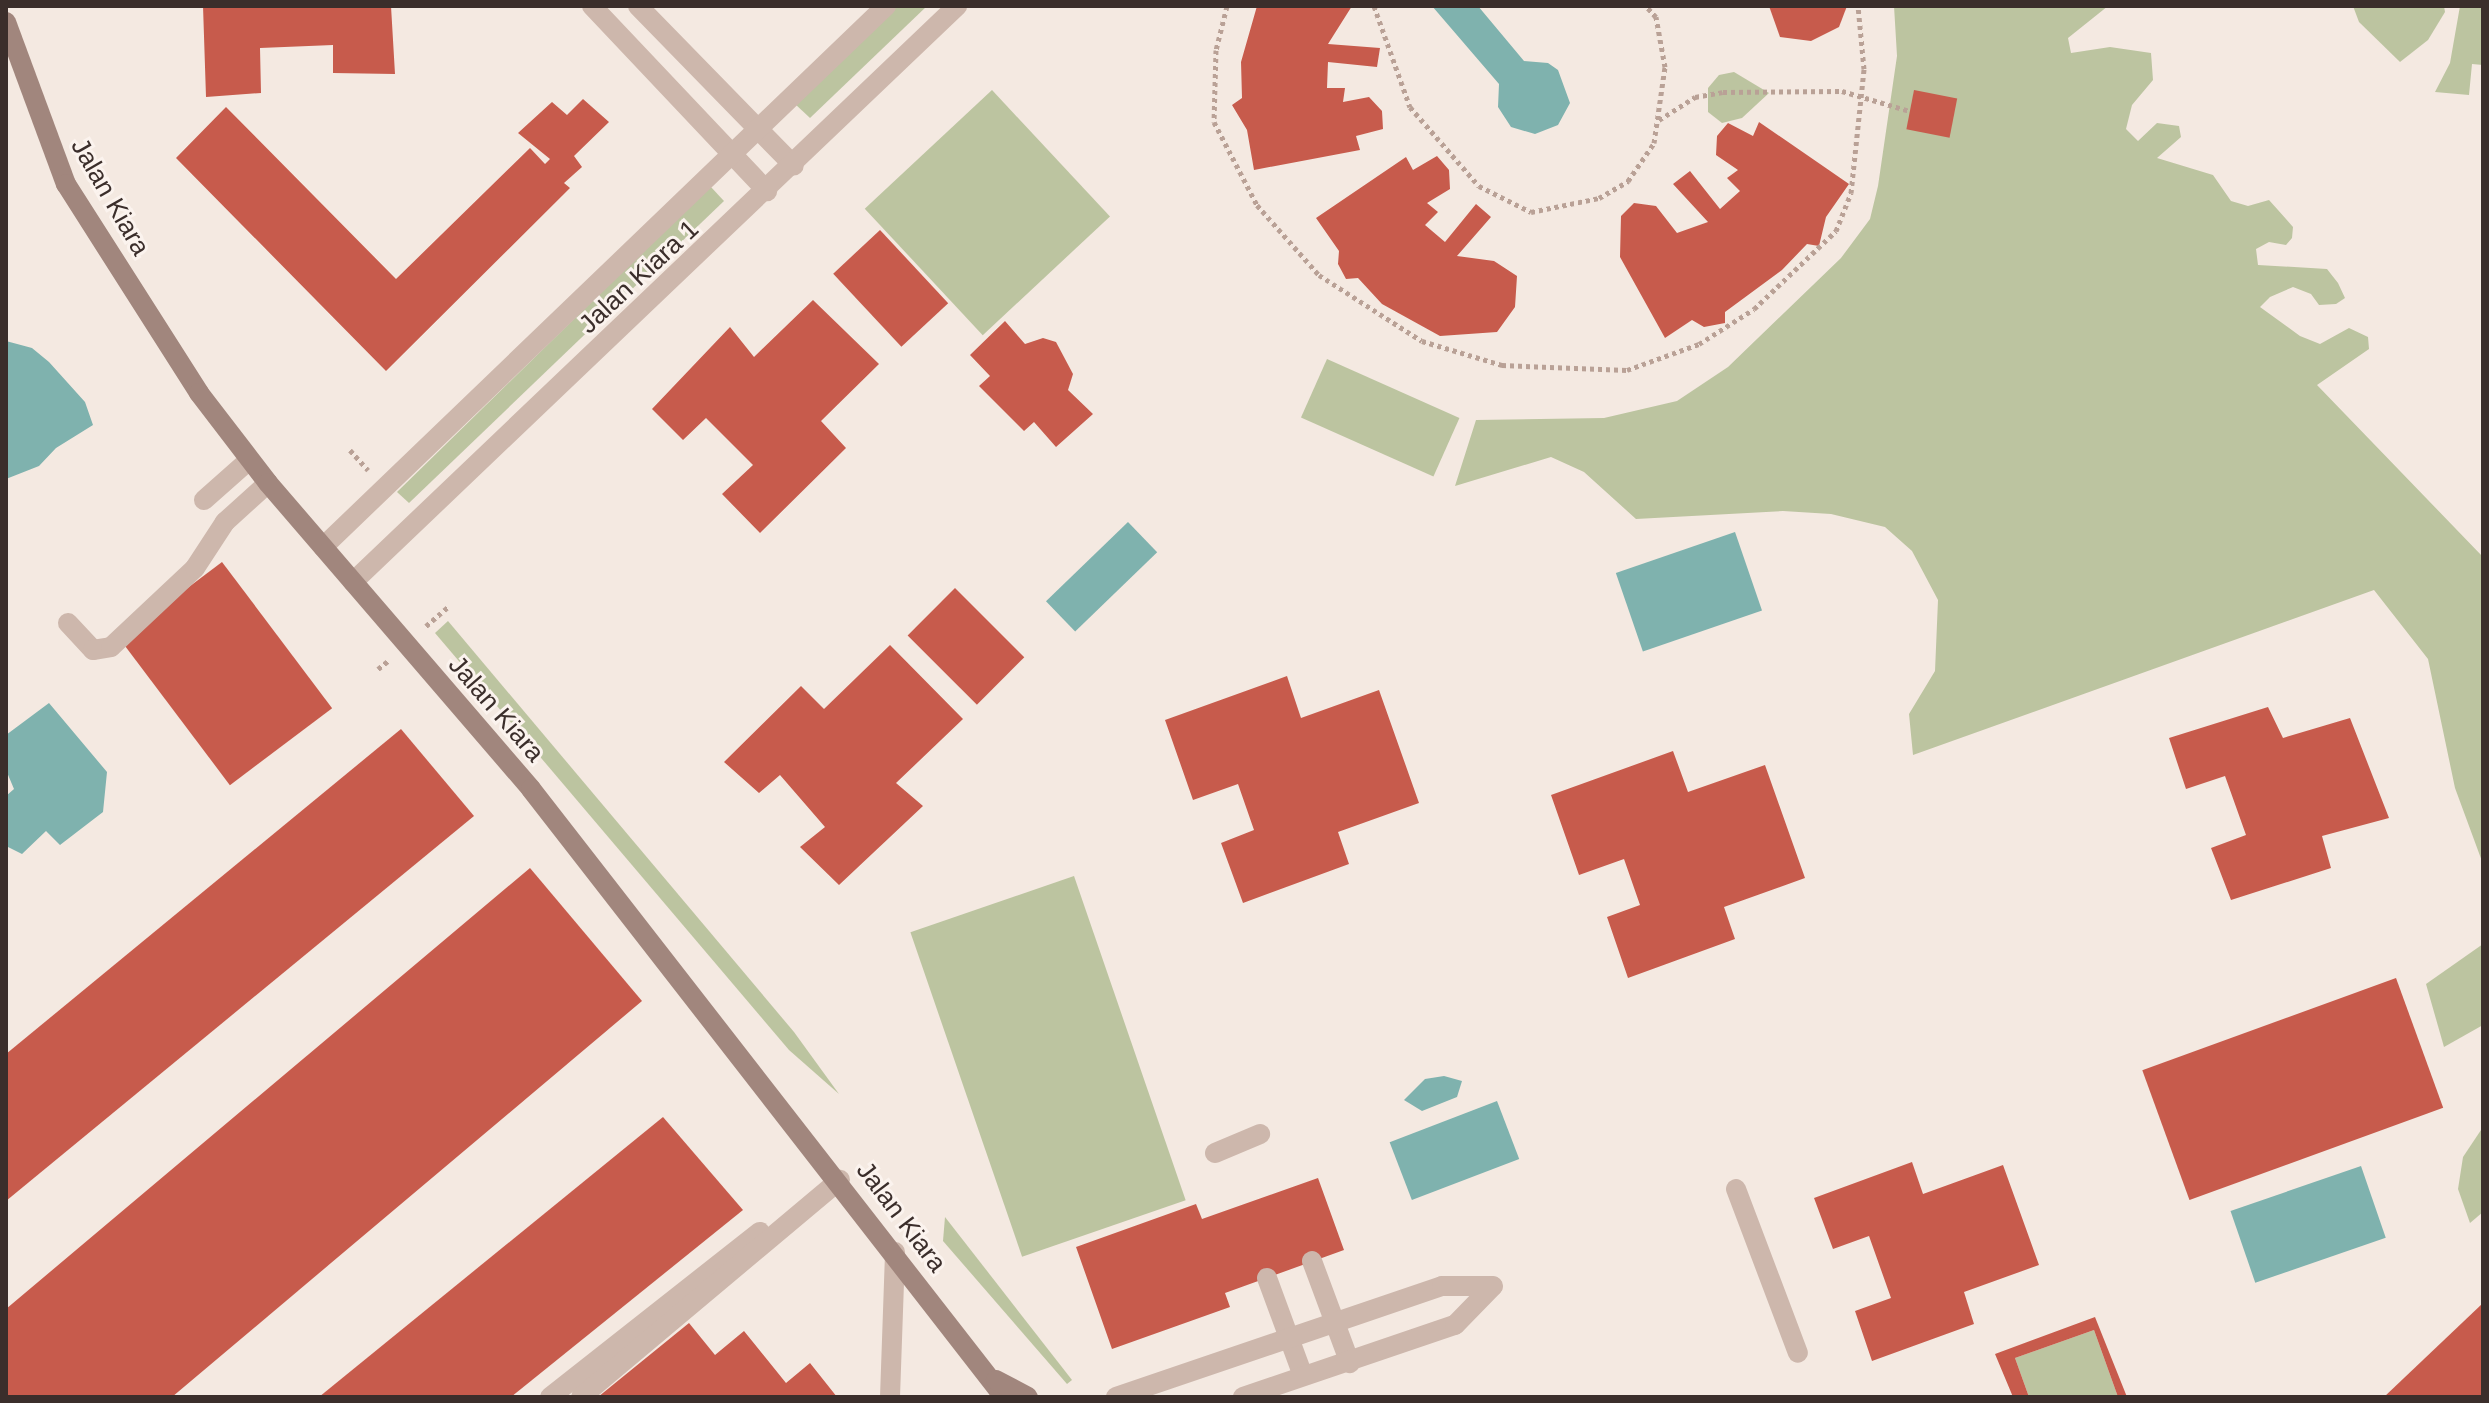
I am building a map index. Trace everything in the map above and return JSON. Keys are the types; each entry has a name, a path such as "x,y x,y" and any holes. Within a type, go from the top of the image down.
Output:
{"main road":[{"name":"Jalan Kiara","path":"6,22 66,184 199,393 268,483 531,789 840,1180 1004,1397"},
{"path":"989,1376 1028,1397"}],"street":[{"path":"592,6 767,191"},
{"path":"638,6 794,166"},
{"name":"Jalan Kiara 1","path":"323,547 734,156 886,6"},
{"name":"Jalan Kiara 1","path":"353,582 794,166 957,6"},
{"path":"204,500 249,460"},
{"path":"68,623 93,650 111,647 195,568 225,522 268,483"},
{"path":"1215,1153 1260,1134"},
{"path":"581,1397 840,1180"},
{"path":"1736,1189 1798,1353"},
{"path":"550,1397 767,1226 780,1232"},
{"path":"890,1397 895,1252"},
{"path":"1312,1261 1350,1363"},
{"path":"1267,1278 1303,1376"},
{"path":"1116,1397 1442,1286 1493,1286 1455,1325 1243,1397"}],"path":[{"path":"1227,6 1216,50 1214,122 1257,205 1319,275 1422,341 1502,365 1627,370 1699,344 1754,309 1836,231 1851,193 1864,69 1858,6"},
{"path":"1374,6 1410,107 1479,186 1531,212 1599,198 1628,181 1654,143 1665,67 1656,17 1646,6"},
{"path":"1658,120 1695,97 1723,92 1842,91 1910,111"}],"green space":[{"path":"894,6 927,6 810,118 794,103"},
{"path":"1894,6 2108,6 2068,38 2071,53 2110,47 2151,53 2153,80 2132,105 2126,129 2138,141 2157,123 2179,126 2181,137 2157,158 2213,175 2231,201 2248,206 2269,200 2293,227 2292,238 2286,245 2269,242 2256,249 2258,265 2327,269 2338,283 2345,298 2336,304 2319,305 2311,294 2293,287 2270,297 2260,307 2300,336 2320,344 2349,328 2368,337 2369,349 2317,385 2483,557 2483,864 2455,788 2428,659 2374,590 1913,755 1909,714 1935,671 1938,600 1912,551 1885,527 1831,514 1783,511 1636,519 1584,472 1551,457 1455,486 1476,420 1604,418 1677,401 1728,367 1841,258 1870,219 1878,186 1897,56"},
{"path":"2353,6 2444,6 2445,12 2428,40 2400,62 2359,22"},
{"path":"2460,6 2483,6 2483,65 2472,64 2469,95 2435,92 2450,63"},
{"path":"1734,72 1769,93 1742,118 1722,123 1708,112 1708,88 1719,75"},
{"path":"992,90 1110,217 983,335 865,209"},
{"path":"710,186 724,201 409,503 397,492"},
{"path":"1327,359 1459,418 1433,476 1301,417"},
{"path":"448,621 794,1032 839,1094 789,1050 435,633"},
{"path":"1074,876 1186,1200 1022,1257 910,932"},
{"path":"2483,944 2483,1025 2444,1047 2426,984"},
{"path":"2483,1127 2483,1212 2470,1223 2458,1189 2463,1157"},
{"path":"945,1217 1072,1380 1067,1384 943,1241"},
{"path":"2094,1330 2118,1397 2029,1397 2015,1358"}],"water":[{"path":"1432,6 1478,6 1524,61 1548,63 1558,70 1570,103 1558,125 1535,134 1511,127 1498,107 1499,84"},
{"path":"6,341 32,348 49,362 85,402 93,425 56,448 39,466 6,479"},
{"path":"1128,522 1157,552 1075,631 1046,601"},
{"path":"1735,532 1762,610 1643,651 1616,573"},
{"path":"49,703 107,772 103,812 60,845 46,831 22,854 6,846 6,796 14,789 6,770 6,735"},
{"path":"1444,1076 1462,1081 1457,1097 1422,1111 1404,1100 1425,1079"},
{"path":"1497,1101 1519,1159 1412,1200 1390,1142"},
{"path":"2361,1166 2386,1238 2255,1283 2231,1211"}],"building":[{"path":"203,6 391,6 395,74 333,73 333,45 260,48 261,93 206,97"},
{"path":"1257,6 1352,6 1328,44 1380,48 1377,67 1328,62 1327,88 1345,88 1343,102 1369,97 1382,111 1383,129 1356,136 1360,150 1254,170 1247,130 1232,105 1242,98 1241,62"},
{"path":"1769,6 1847,6 1839,27 1811,41 1780,37"},
{"path":"1914,90 1957,98 1950,138 1906,129"},
{"path":"583,99 609,122 574,156 582,167 564,183 570,188 386,371 176,158 226,107 396,279 530,148 545,164 550,159 518,133 552,102 567,115"},
{"path":"1759,122 1849,184 1826,217 1819,246 1807,244 1782,270 1725,312 1725,323 1704,327 1692,320 1665,338 1620,257 1621,216 1634,203 1656,206 1677,233 1708,222 1673,184 1690,171 1720,209 1740,191 1727,178 1738,170 1716,155 1717,136 1728,123 1753,136"},
{"path":"1437,156 1449,170 1450,189 1427,203 1438,212 1425,225 1445,242 1476,204 1491,217 1457,256 1494,261 1517,276 1515,307 1497,332 1440,336 1382,304 1358,278 1346,279 1338,264 1339,251 1316,218 1406,157 1413,170"},
{"path":"880,230 948,303 901,347 833,274"},
{"path":"813,300 879,364 821,421 846,448 760,533 722,494 753,465 706,418 683,440 652,409 730,327 754,357"},
{"path":"1005,321 1025,344 1043,338 1056,342 1073,374 1068,390 1093,414 1056,447 1034,422 1024,431 979,386 990,376 970,355"},
{"path":"222,562 332,708 230,785 120,639"},
{"path":"955,588 1024,657 977,705 908,635"},
{"path":"890,645 963,719 896,783 923,806 839,885 800,847 825,827 780,775 759,793 724,762 801,686 824,709"},
{"path":"1287,676 1301,718 1379,690 1419,803 1338,832 1349,864 1243,903 1221,843 1254,830 1238,784 1193,800 1165,720"},
{"path":"2268,707 2283,738 2350,718 2389,818 2322,836 2331,868 2231,900 2211,848 2246,835 2225,776 2186,789 2169,738"},
{"path":"401,729 474,816 6,1201 6,1054"},
{"path":"1673,751 1688,792 1765,765 1805,878 1724,907 1735,939 1628,978 1607,917 1640,905 1624,859 1579,875 1551,795"},
{"path":"530,868 642,1001 172,1397 6,1397 6,1309"},
{"path":"2396,978 2443,1108 2189,1200 2142,1070"},
{"path":"663,1117 743,1210 511,1397 319,1397"},
{"path":"1912,1162 1923,1194 2003,1165 2039,1265 1964,1292 1974,1324 1872,1361 1855,1311 1891,1298 1869,1236 1833,1249 1814,1198"},
{"path":"1318,1178 1344,1250 1225,1293 1230,1307 1112,1349 1076,1247 1196,1204 1202,1219"},
{"path":"2483,1303 2483,1397 2384,1397"},
{"path":"2095,1317 2127,1397 2118,1397 2094,1330 2015,1358 2029,1397 2013,1397 1995,1354"},
{"path":"689,1323 715,1355 744,1331 786,1383 810,1363 837,1397 598,1397"}]}
